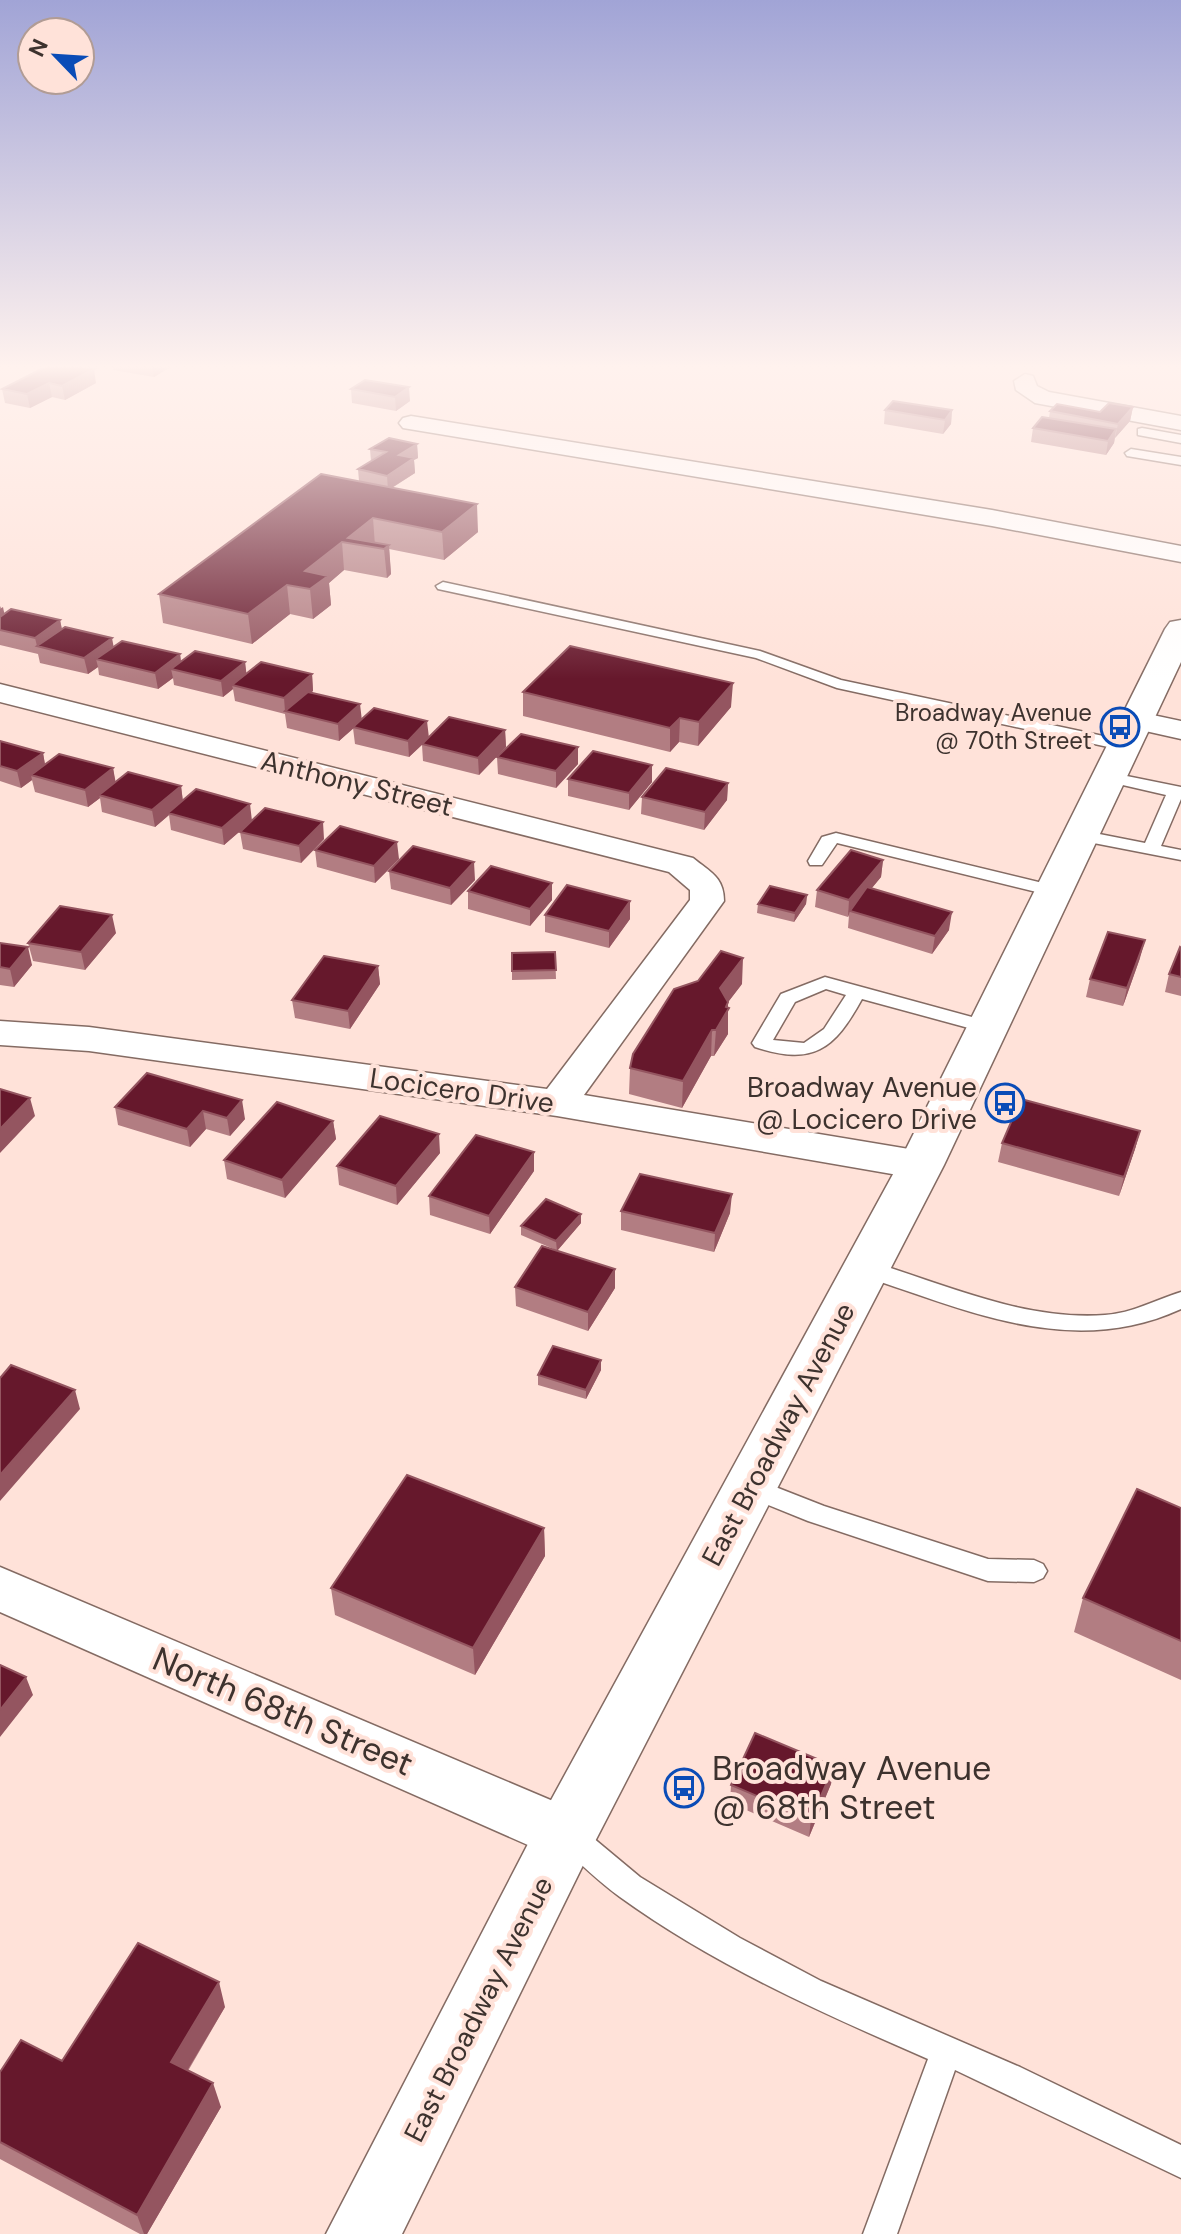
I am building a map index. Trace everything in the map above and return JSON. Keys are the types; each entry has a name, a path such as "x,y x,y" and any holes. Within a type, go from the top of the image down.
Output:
{"main road":[{"name":"East Broadway Avenue","path":"363,2234 566,1834 921,1165 1121,747 1181,629"}],"street":[{"path":"700,470 992,518 1181,554"},
{"name":"Anthony Street","path":"1,694 681,865 707,887 707,901 557,1103"},
{"path":"1121,747 1181,730"},
{"name":"Locicero Drive","path":"0,1033 89,1039 557,1103 921,1165"},
{"name":"North 68th Street","path":"0,1589 566,1834"}],"lane":[{"path":"443,586 760,655 837,684 1121,747 1179,793 1151,849"},
{"path":"1079,835 1181,855"},
{"path":"816,861 828,841 836,838 1053,891"},
{"path":"857,992 835,1032 806,1051 782,1051 762,1043 788,998 825,983 987,1027"},
{"path":"865,1268 1050,1324 1107,1326 1157,1314 1181,1300"},
{"path":"750,1487 817,1514 988,1570 1034,1571"},
{"path":"566,1834 630,1887 729,1948 810,1992 1009,2078 1181,2162"},
{"path":"880,2234 946,2051"}],"building":[{"path":"363,470 396,470 387,476"},
{"path":"321,474 477,504 442,532 373,518 348,538 389,545 384,549 342,542 305,571 328,576 310,589 287,585 248,614 159,594"},
{"path":"11,609 60,620 35,638 0,630 0,617"},
{"path":"65,627 112,638 84,658 37,646"},
{"path":"122,641 180,654 155,673 96,659"},
{"path":"570,646 733,683 699,722 680,718 670,728 523,692"},
{"path":"195,651 245,662 221,681 171,669"},
{"path":"261,662 312,674 284,698 232,685"},
{"path":"308,692 360,704 338,724 285,711"},
{"path":"374,708 427,721 408,741 353,727"},
{"path":"449,717 505,730 478,758 422,744"},
{"path":"521,734 578,747 556,771 497,757"},
{"path":"0,741 43,753 17,771 0,766"},
{"path":"593,751 652,765 629,793 568,779"},
{"path":"59,754 113,768 85,790 31,775"},
{"path":"666,768 728,783 705,812 642,797"},
{"path":"128,772 181,786 152,810 99,795"},
{"path":"196,789 250,804 222,828 168,813"},
{"path":"265,808 323,822 299,846 240,832"},
{"path":"340,826 397,842 374,866 315,850"},
{"path":"413,846 474,862 450,888 389,871"},
{"path":"851,850 883,860 849,900 817,890"},
{"path":"491,866 552,883 530,909 468,891"},
{"path":"567,885 630,901 609,931 545,915"},
{"path":"770,886 807,895 795,913 758,904"},
{"path":"867,887 952,912 935,936 850,911"},
{"path":"60,906 112,915 81,952 28,943"},
{"path":"1108,932 1145,940 1127,988 1090,979"},
{"path":"0,943 28,947 10,969 0,967"},
{"path":"1181,948 1181,977 1169,974"},
{"path":"721,951 743,958 720,988 729,1008 716,1030 712,1030 683,1081 630,1068 633,1054 674,989 698,981"},
{"path":"555,952 556,970 512,971 512,953"},
{"path":"324,956 378,966 348,1011 292,1000"},
{"path":"147,1073 242,1100 227,1118 203,1111 187,1129 115,1107"},
{"path":"0,1089 30,1098 0,1129"},
{"path":"1021,1099 1140,1131 1124,1177 1002,1143"},
{"path":"277,1102 333,1121 282,1180 224,1160"},
{"path":"380,1116 439,1134 396,1186 337,1166"},
{"path":"476,1135 534,1152 489,1216 429,1196"},
{"path":"640,1174 732,1194 715,1233 621,1211"},
{"path":"546,1199 581,1214 556,1241 521,1226"},
{"path":"542,1246 615,1269 588,1312 515,1287"},
{"path":"553,1346 601,1360 586,1390 538,1375"},
{"path":"11,1365 75,1390 0,1475 0,1378"},
{"path":"407,1475 544,1528 473,1648 331,1588"},
{"path":"1137,1489 1181,1508 1181,1641 1083,1598"},
{"path":"0,1665 26,1677 0,1710"},
{"path":"755,1733 834,1766 811,1819 731,1785"},
{"path":"138,1943 219,1982 171,2062 213,2083 137,2215 0,2142 0,2072 21,2040 62,2061"}],"place":[{"name":"Broadway Avenue @ 70th Street","path":"1120,727"},
{"name":"Broadway Avenue @ Locicero Drive","path":"1005,1103"},
{"name":"Broadway Avenue @ 68th Street","path":"684,1788"}]}
